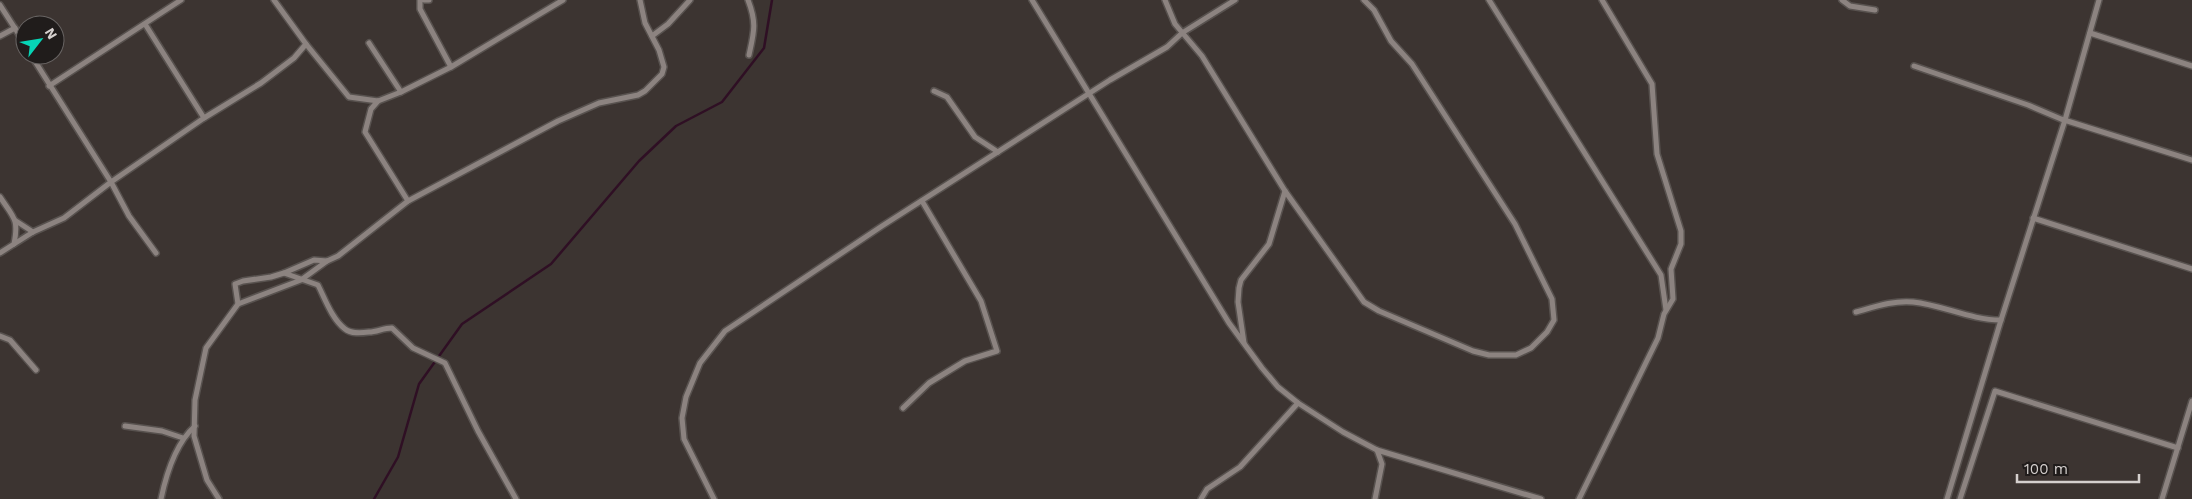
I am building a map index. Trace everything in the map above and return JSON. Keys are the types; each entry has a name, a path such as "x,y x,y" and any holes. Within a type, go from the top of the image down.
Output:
{"street":[{"path":"50,86 181,0"},
{"path":"274,0 349,98 378,101 401,92 451,67 563,0"},
{"path":"428,0 422,0 420,9 451,67"},
{"path":"219,499 207,480 194,436 196,392 206,348 238,304 300,280 345,251 408,201 558,121 599,103 638,95 645,91 662,74 664,67 659,50 645,23 640,0"},
{"path":"652,36 668,24 690,0"},
{"path":"748,0 754,16 755,28 749,55"},
{"path":"1032,0 1229,324 1273,381 1298,404 1377,450 1540,499"},
{"path":"1165,0 1171,17 1202,56 1285,191 1364,302 1379,311 1473,351 1489,355 1516,355 1531,348 1547,332 1554,320 1552,299 1515,224 1412,64 1391,41 1374,10 1364,0"},
{"path":"714,499 684,439 682,418 686,398 700,363 725,331 1088,94 1167,47 1182,33 1235,0"},
{"path":"1489,0 1661,275 1666,310"},
{"path":"1579,499 1655,344 1666,310 1673,299 1671,269 1681,244 1682,236 1657,154 1654,91 1648,75 1602,0"},
{"path":"1842,0 1850,6 1875,10"},
{"path":"1947,499 2001,320 2065,120 2099,0"},
{"path":"0,5 15,27"},
{"path":"145,24 204,118"},
{"path":"0,36 15,28"},
{"path":"2090,33 2192,66"},
{"path":"369,43 401,92"},
{"path":"0,253 33,232 64,218 110,182 204,118 261,83 294,58 306,44"},
{"path":"38,65 129,216 156,253"},
{"path":"1914,66 1961,80 2065,120 2192,160"},
{"path":"934,91 948,97 975,137 998,152"},
{"path":"378,101 371,109 365,132 408,201"},
{"path":"1244,345 1238,288 1241,280 1269,244 1285,191"},
{"path":"0,197 16,221 33,232"},
{"path":"903,408 929,383 965,360 997,351 981,301 922,201"},
{"path":"2033,218 2192,270"},
{"path":"14,244 17,228 16,221"},
{"path":"238,304 235,284 238,282 271,277 314,260 327,261"},
{"path":"284,272 300,280 318,285 329,308 346,330 364,332 392,328 413,348 445,363 478,432 516,499"},
{"path":"1856,312 1899,302 1912,302 1979,319 2001,320"},
{"path":"0,336 10,340 36,370"},
{"path":"1960,499 1995,391 2178,448"},
{"path":"2162,499 2192,401"},
{"path":"1201,499 1207,489 1240,467 1298,404"},
{"path":"125,426 162,431 183,438"},
{"path":"161,499 164,484 183,438 194,426"},
{"path":"1375,499 1382,464 1377,450"},
{"path":"707,499 709,491"}],"waterway":[{"path":"374,499 398,457 419,384 462,324 551,264 639,161 676,126 722,102 764,48 772,0"}]}
